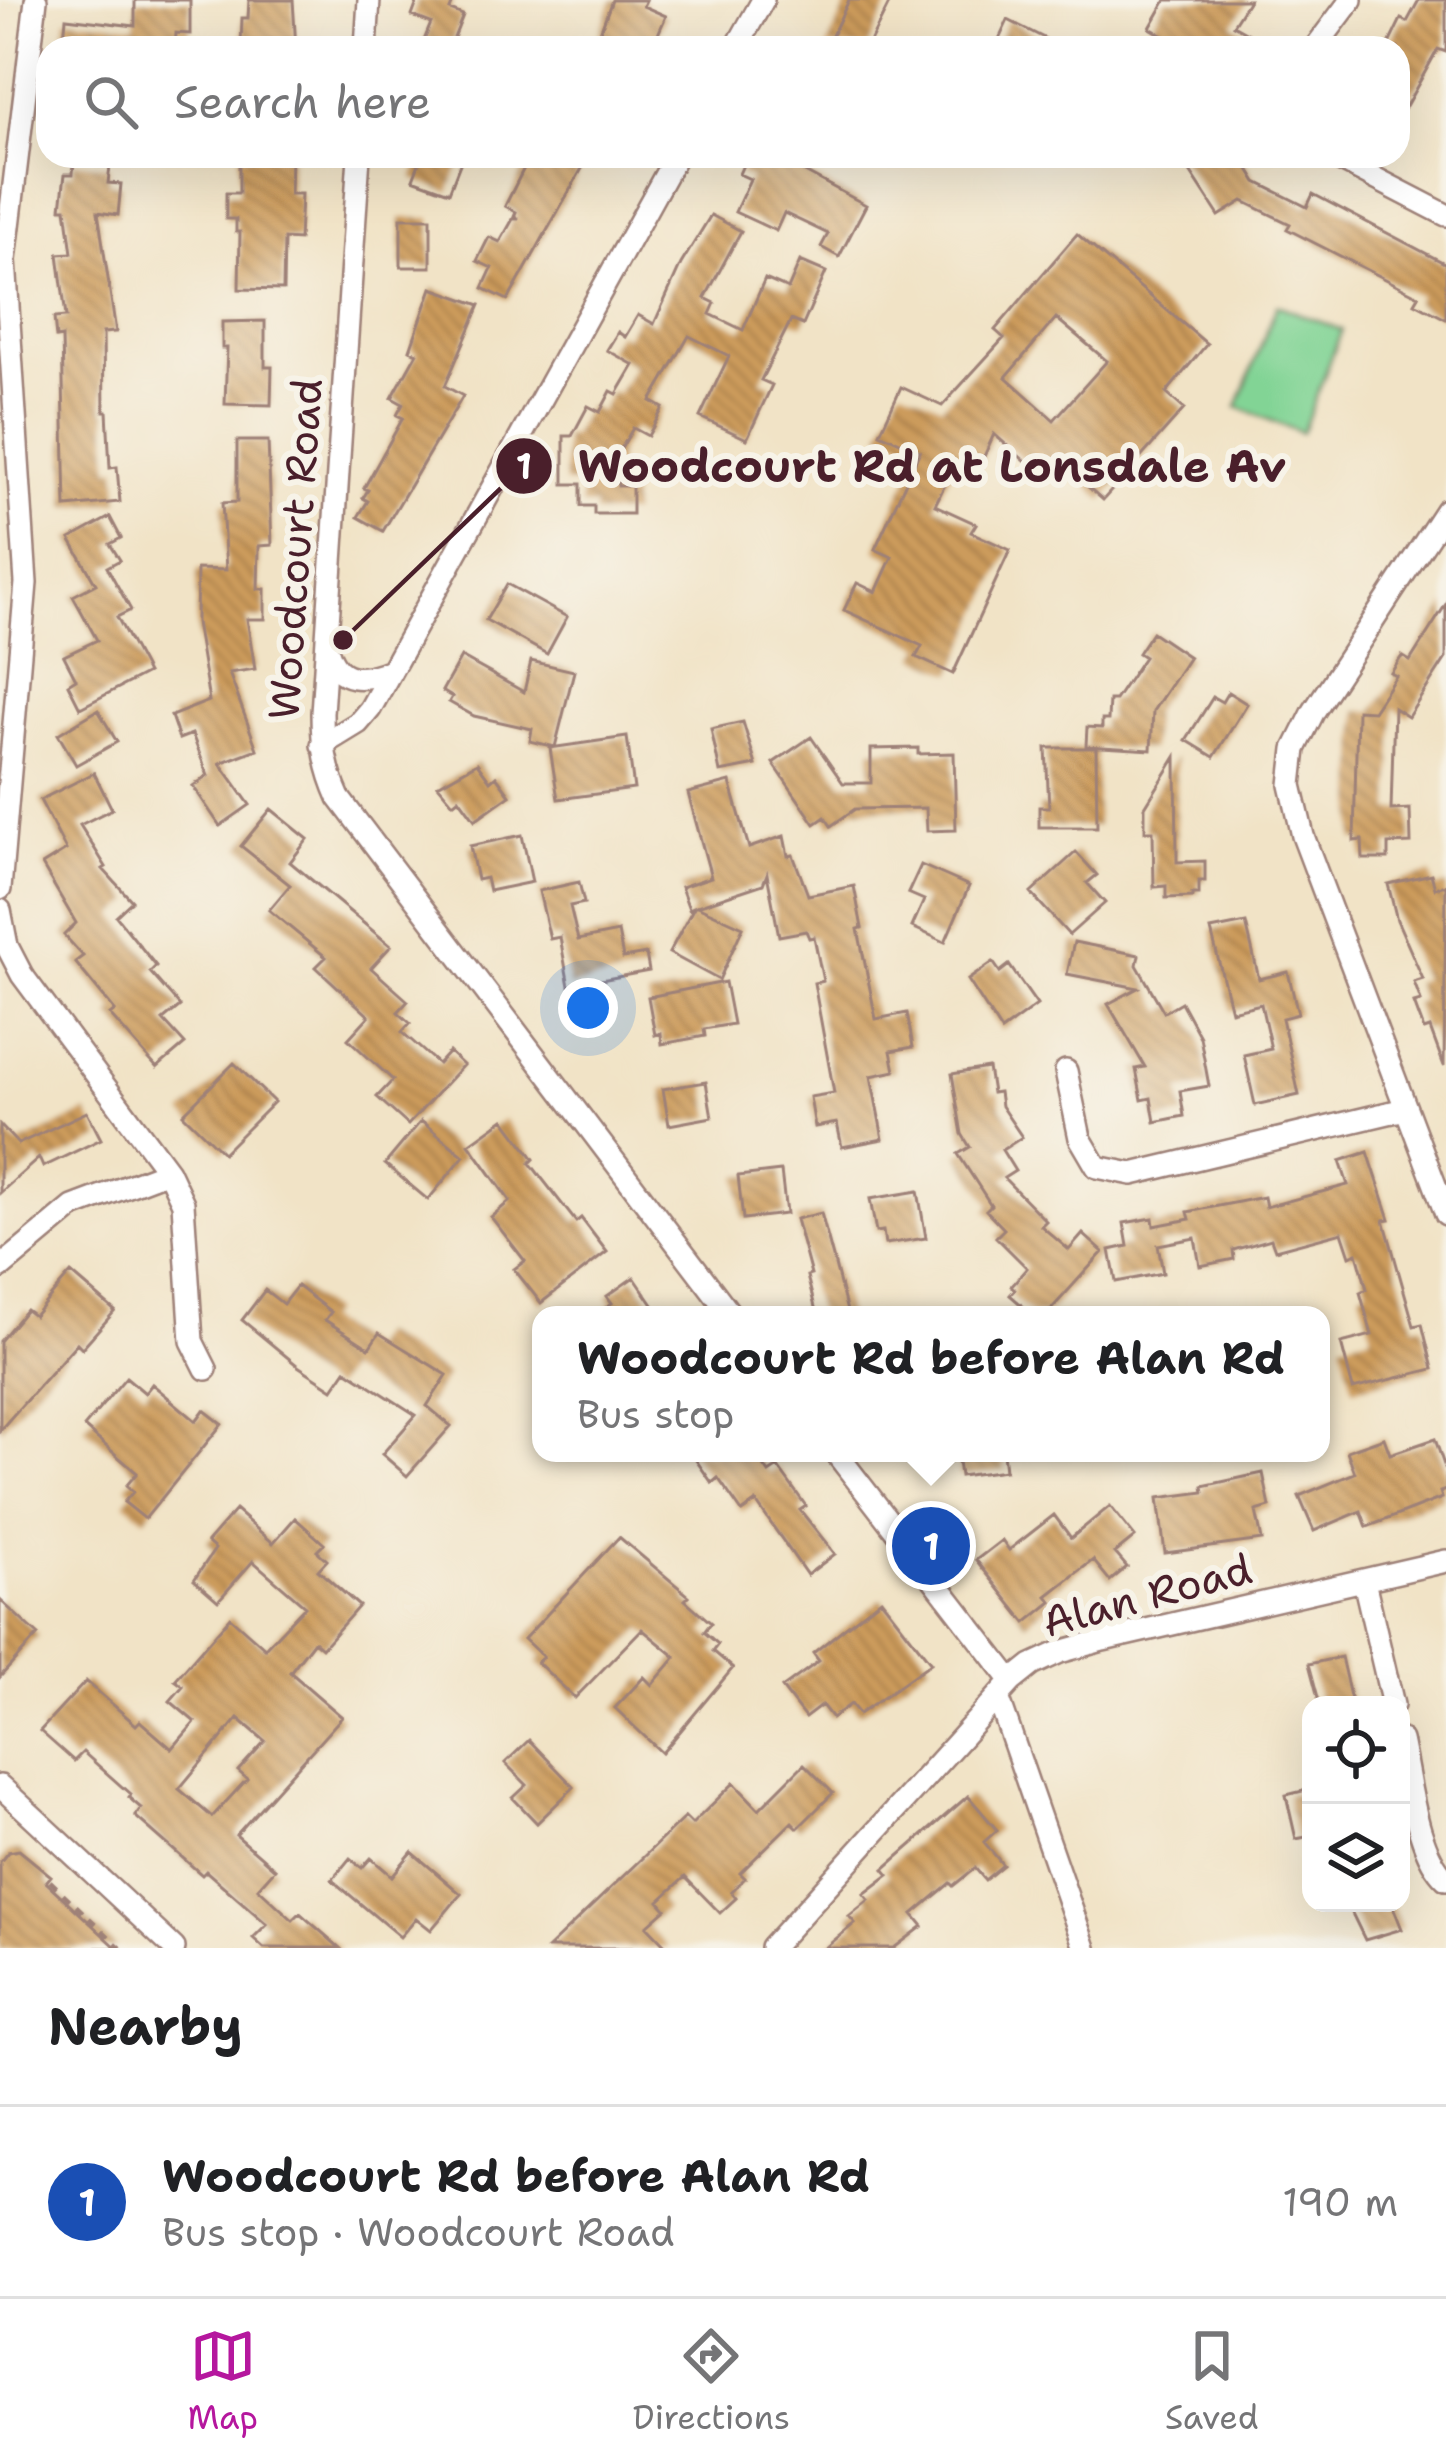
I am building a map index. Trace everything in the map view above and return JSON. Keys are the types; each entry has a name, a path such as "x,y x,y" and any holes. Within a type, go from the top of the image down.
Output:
{"street":[{"path":"0,889 4,793 26,584 5,260 36,0"},
{"path":"367,36 369,0"},
{"path":"743,36 763,0"},
{"path":"1324,36 1351,0"},
{"name":"Woodcourt Road","path":"358,168 326,644 322,745 327,773 339,798 724,1306"},
{"path":"322,745 358,723 391,670 669,168"},
{"path":"1355,168 1446,215"},
{"path":"1446,510 1314,711 1295,749 1291,785 1304,836 1446,1214"},
{"path":"326,644 333,666 348,677 367,680 391,670"},
{"path":"0,910 7,946 22,975 168,1172 183,1203 192,1341 206,1369"},
{"path":"1066,1071 1080,1138 1096,1167 1132,1174 1405,1108"},
{"path":"0,1268 74,1207 168,1172"},
{"path":"842,1462 1005,1689 1085,1948"},
{"name":"Alan Road","path":"771,1948 1032,1665 1103,1640 1446,1561"},
{"path":"1364,1581 1391,1696"},
{"path":"1410,1780 1426,1850 1446,1879"},
{"path":"0,1786 175,1948"}],"path":[{"path":"50,1881 121,1948"}],"green space":[{"path":"1277,305 1342,330 1302,433 1237,407"}],"building":[{"path":"135,0 190,0 190,34 64,36 66,18 135,26"},
{"path":"249,0 293,0 295,36 241,36 242,18 248,18"},
{"path":"418,0 454,0 450,10 463,15 455,36 426,36 431,23 412,16"},
{"path":"612,0 646,0 643,6 666,16 657,36 598,36"},
{"path":"849,0 891,0 873,36 832,36"},
{"path":"1166,0 1249,0 1233,25 1250,36 1164,36 1150,28"},
{"path":"1419,0 1446,0 1446,52 1438,49 1410,99 1410,36 1393,36 1401,19 1407,22"},
{"path":"1008,20 1040,36 1001,36"},
{"path":"74,168 110,168 108,183 121,184 118,215 98,212 116,332 103,333 104,411 110,468 117,467 120,502 66,507 62,337 56,338 54,318 66,317 58,254 72,253 66,208 61,208 65,174 73,174"},
{"path":"239,168 291,168 290,194 301,194 299,240 284,239 283,290 239,289 240,232 236,232 236,219 226,219 226,193 239,193"},
{"path":"417,168 458,168 449,192 413,179"},
{"path":"524,168 582,168 508,300 483,288 492,268 477,261 489,237 500,242 513,219 519,219 505,206"},
{"path":"742,168 797,168 866,205 839,257 821,247 828,234 784,213 776,231 735,212 750,179 739,174"},
{"path":"1188,168 1248,168 1257,182 1307,207 1313,194 1446,264 1446,319 1415,303 1419,296 1287,229 1290,224 1243,201 1219,216"},
{"path":"711,215 741,231 705,298 715,303 710,314 743,330 765,279 788,289 800,261 826,272 803,325 791,320 761,380 772,385 747,439 700,417 729,356 689,336 651,401 663,408 648,436 633,428 618,454 618,486 632,486 632,514 594,514 594,506 581,506 581,484 564,484 564,436 572,436 588,406 600,412 611,391 617,394 634,365 607,350 618,332 625,337 638,315 654,324 681,264"},
{"path":"401,218 431,218 431,267 401,267"},
{"path":"1077,234 1207,344 1166,393 1184,409 1103,500 1057,460 1042,476 994,434 977,472 959,463 952,470 935,505 976,524 971,532 1010,550 953,674 916,657 922,646 844,610 857,583 876,592 892,557 875,549 920,451 880,433 901,387 942,406 1004,338 995,330","holes":["1056,318 1107,361 1054,420 1006,377"]},
{"path":"432,288 480,305 445,386 463,396 383,531 358,517 368,501 363,498 368,490 364,488 403,418 397,415 403,404 392,398 417,353 410,350"},
{"path":"265,321 265,367 272,367 271,405 225,404 227,348 222,348 222,322"},
{"path":"237,441 268,441 272,545 259,546 258,589 265,589 265,619 247,619 255,669 229,673 257,749 220,763 250,805 220,826 193,786 208,776 192,734 179,739 171,716 209,701 196,622 197,569 226,570 222,503 237,502"},
{"path":"110,517 121,538 110,544 120,560 107,567 131,610 117,617 147,673 80,708 68,684 76,679 64,656 97,640 73,596 96,584 70,539"},
{"path":"507,584 567,617 547,654 486,620"},
{"path":"1446,604 1446,658 1408,717 1394,708 1391,810 1410,809 1411,843 1388,844 1388,859 1363,859 1362,840 1354,841 1357,710 1373,711 1396,676 1391,673 1402,656 1410,661"},
{"path":"1152,632 1189,657 1153,711 1151,750 1086,746 1087,727 1102,728 1102,720 1108,720 1109,700 1115,700 1144,657 1138,653"},
{"path":"461,657 524,692 531,661 574,671 555,747 530,741 532,729 474,716 449,702 452,697 442,691"},
{"path":"1228,692 1247,704 1214,757 1186,740 1213,697 1222,702"},
{"path":"98,710 117,742 76,765 58,734"},
{"path":"743,722 756,765 720,772 711,729"},
{"path":"627,737 634,789 558,799 550,748"},
{"path":"811,737 843,783 871,783 871,749 954,753 956,830 927,831 926,808 855,809 831,826 825,817 815,824 773,763"},
{"path":"1046,748 1096,748 1097,827 1039,827 1039,807 1049,807"},
{"path":"1176,757 1177,862 1205,861 1205,881 1199,881 1199,894 1166,898 1166,886 1154,887 1153,831 1145,831 1145,807"},
{"path":"477,763 490,781 496,776 510,795 475,820 459,798 453,803 438,785"},
{"path":"94,773 112,809 80,825 103,869 132,901 116,916 156,966 150,972 180,1006 163,1020 185,1044 157,1068 110,1015 115,1011 75,962 83,956 64,935 76,923 42,865 66,850 40,800"},
{"path":"730,782 749,848 784,836 788,856 793,855 808,895 854,886 876,1019 907,1013 913,1047 891,1051 895,1071 871,1076 883,1139 842,1147 837,1123 815,1127 810,1097 834,1093 814,983 823,981 814,937 809,938 806,931 779,936 767,874 763,884 697,906 743,927 719,980 669,953 694,907 689,909 681,887 711,877 688,793"},
{"path":"271,809 308,839 290,862 391,946 371,968 408,1001 398,1012 410,1023 402,1032 438,1064 449,1052 463,1065 408,1125 377,1097 393,1080 348,1039 369,1016 316,967 326,957 269,910 290,885 241,846"},
{"path":"522,835 532,882 489,891 486,878 477,880 470,846"},
{"path":"1076,852 1097,875 1087,883 1105,903 1069,935 1031,893"},
{"path":"921,865 969,886 945,942 912,927 924,900 908,893"},
{"path":"1431,874 1435,888 1446,885 1444,1066 1430,1028 1424,1030 1414,1003 1421,1001 1414,982 1423,979 1397,920 1388,884"},
{"path":"579,882 584,903 570,906 578,940 618,932 623,958 646,954 649,971 569,986 560,937 550,939 539,891"},
{"path":"1246,923 1259,979 1288,972 1298,1014 1282,1018 1299,1095 1255,1105 1244,1055 1271,1049 1261,1004 1231,1011 1211,930"},
{"path":"1074,942 1139,955 1137,965 1164,1012 1181,1002 1200,1037 1209,1086 1180,1091 1184,1116 1155,1122 1151,1098 1142,1100 1136,1069 1145,1067 1108,1004 1138,988 1067,974"},
{"path":"993,962 1000,972 1009,965 1037,1005 1001,1031 968,980"},
{"path":"725,982 733,1024 704,1029 705,1036 662,1044 661,1033 655,1035 648,997"},
{"path":"234,1063 274,1102 223,1153 183,1114"},
{"path":"988,1068 992,1093 999,1092 1001,1106 1022,1137 1002,1150 1015,1171 1004,1178 1046,1221 1041,1226 1069,1250 1083,1234 1103,1252 1054,1306 1023,1306 1010,1295 1015,1289 1011,1286 1027,1268 996,1237 1004,1229 986,1210 991,1205 958,1154 970,1147 962,1134 952,1074"},
{"path":"706,1082 712,1117 669,1125 663,1089"},
{"path":"87,1112 101,1139 43,1167 39,1158 0,1193 0,1125 18,1144"},
{"path":"504,1119 534,1159 530,1163 576,1222 581,1218 607,1252 541,1303 514,1269 525,1261 491,1217 510,1201 469,1144"},
{"path":"421,1121 464,1156 428,1200 385,1164"},
{"path":"1368,1152 1390,1219 1384,1220 1414,1326 1422,1324 1433,1369 1353,1389 1341,1343 1372,1335 1360,1292 1367,1289 1357,1253 1350,1256 1342,1232 1275,1250 1271,1239 1233,1250 1234,1259 1200,1266 1195,1238 1158,1245 1163,1273 1116,1282 1110,1250 1128,1246 1124,1223 1153,1218 1154,1226 1190,1219 1188,1212 1264,1197 1266,1207 1348,1185 1340,1161"},
{"path":"781,1171 786,1214 743,1219 738,1176"},
{"path":"918,1191 926,1238 885,1244 883,1231 876,1232 870,1199"},
{"path":"821,1213 846,1306 815,1306 796,1219"},
{"path":"71,1273 115,1311 82,1348 77,1343 0,1430 0,1341 26,1310 34,1316"},
{"path":"634,1277 654,1306 608,1306 612,1303 607,1296"},
{"path":"297,1286 331,1312 325,1320 369,1348 379,1333 447,1375 427,1406 451,1426 407,1476 382,1454 416,1415 346,1370 333,1389 242,1320 265,1290 283,1304"},
{"path":"126,1377 145,1393 152,1384 196,1421 204,1410 222,1424 145,1519 124,1502 133,1492 126,1486 137,1473 84,1427"},
{"path":"1384,1438 1390,1454 1435,1439 1446,1471 1442,1498 1367,1527 1361,1511 1314,1531 1299,1496 1355,1473 1347,1451"},
{"path":"697,1462 761,1462 769,1473 778,1467 806,1506 800,1510 835,1554 807,1575 756,1502 742,1512 718,1478 712,1483"},
{"path":"958,1462 1004,1462 1005,1470 960,1476"},
{"path":"1263,1473 1270,1507 1256,1511 1262,1540 1165,1553 1158,1498 1204,1492 1203,1486"},
{"path":"1110,1506 1135,1537 1115,1553 1127,1567 1110,1581 1093,1560 1047,1596 1052,1602 1026,1623 976,1560 1002,1540 1009,1550 1054,1515 1071,1538"},
{"path":"235,1510 273,1543 295,1518 324,1544 317,1551 327,1560 318,1570 359,1606 322,1648 314,1641 290,1672 342,1717 236,1835 275,1869 258,1888 293,1920 300,1913 340,1948 264,1948 253,1938 267,1924 135,1816 141,1808 130,1794 83,1752 74,1761 40,1731 86,1681 172,1749 195,1722 170,1701 183,1686 175,1680 230,1617 265,1648 305,1606 253,1561 218,1601 194,1580 215,1549 207,1542","holes":["238,1718 265,1741 238,1771 247,1779 212,1817 179,1789"]},
{"path":"619,1537 689,1596 685,1600 711,1623 704,1632 718,1644 713,1651 733,1668 662,1753 615,1708 644,1677 652,1685 676,1657 642,1629 575,1698 537,1662 543,1657 524,1639"},
{"path":"881,1599 931,1663 859,1714 851,1704 832,1718 822,1705 805,1718 782,1688 819,1661 813,1653"},
{"path":"0,1600 38,1635 0,1677"},
{"path":"1341,1657 1350,1696 1318,1696 1309,1664"},
{"path":"529,1740 574,1787 537,1823 513,1798 527,1785 505,1763"},
{"path":"804,1764 833,1793 798,1828 792,1822 740,1873 745,1878 731,1892 736,1898 720,1913 685,1877 659,1901 666,1909 647,1926 668,1948 548,1948 685,1817 692,1824 734,1783 759,1809"},
{"path":"1302,1791 1302,1838 1296,1839 1286,1795"},
{"path":"968,1796 997,1830 984,1842 1003,1865 985,1880 975,1868 953,1886 950,1883 913,1914 923,1926 894,1948 825,1948 855,1923 849,1916 869,1900 864,1894 889,1875 884,1869"},
{"path":"19,1850 51,1876 46,1882 117,1948 0,1948 0,1862 8,1852"},
{"path":"412,1852 461,1894 431,1930 416,1918 400,1937 332,1880 350,1858 362,1868 371,1858 392,1876"},
{"path":"1351,1912 1395,1912 1402,1929 1365,1940"}],"place":[{"name":"Woodcourt Rd at Lonsdale Av","path":"343,640"},
{"name":"Woodcourt Rd before Alan Rd","path":"931,1546"}]}
